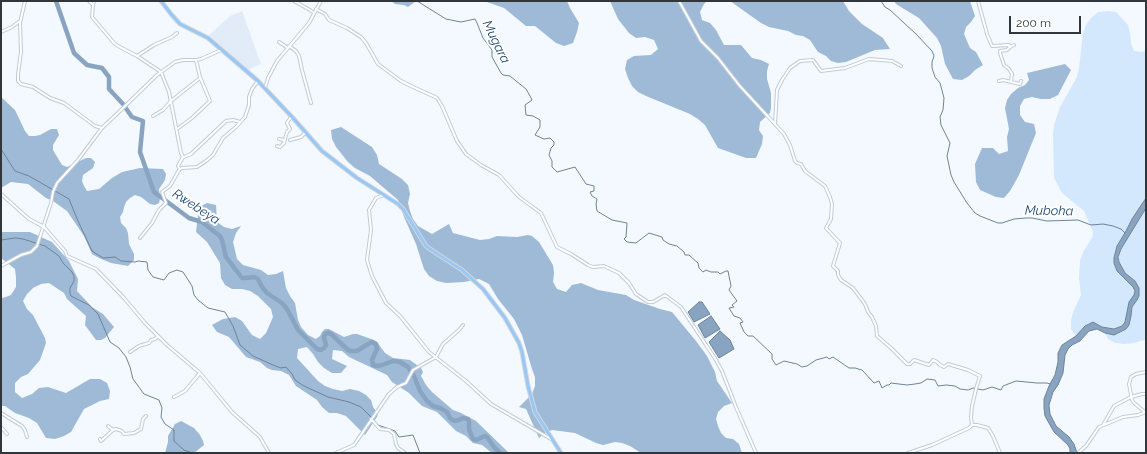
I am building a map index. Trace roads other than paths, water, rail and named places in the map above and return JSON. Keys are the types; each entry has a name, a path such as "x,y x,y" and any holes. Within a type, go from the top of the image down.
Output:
{"main road":[{"path":"161,1 180,24 208,38 258,81 292,116 326,155 357,178 398,204 403,209 426,246 462,270 483,289 505,318 519,344 535,412 561,453"}],"street":[{"path":"25,1 20,21 21,52 18,81 21,84 33,87 50,98 64,103 95,126 102,128"},
{"path":"89,1 93,5"},
{"path":"94,1 92,17 97,24 118,46 137,56 161,72 167,84 181,153 184,157"},
{"path":"294,1 314,13"},
{"path":"264,88 277,61 309,23 321,1"},
{"path":"679,1 701,41 718,58 739,85 787,139 795,161 801,164 805,171 824,186 832,204 831,219 826,228 840,243 833,266 838,271 838,275 842,280 853,288 865,304 876,326 877,336 907,364 910,364 914,360 929,365 933,360 944,367 948,364 968,370 980,376 972,406 972,425"},
{"path":"978,1 985,28 992,46 1009,45 1012,50"},
{"path":"316,9 324,14 329,20 347,28 361,37 378,64 401,81 437,98 457,141 466,154 480,165 499,175 519,197 541,212 557,247 588,265 594,267 604,266 619,273 636,294 648,302 653,302 665,295 681,307 722,371 756,453"},
{"path":"1,32 20,21"},
{"path":"137,56 154,44 178,33"},
{"path":"279,42 296,51 299,56 311,103"},
{"path":"1011,82 1012,74 1004,65 1000,51 1014,45"},
{"path":"1,266 21,255 31,252 37,246 44,228 53,192 58,182 78,160 102,128 161,72 178,61 196,60 222,49"},
{"path":"775,125 777,90 790,68 800,61 813,60 821,71 846,68 869,59 892,61 901,66"},
{"path":"177,129 192,118 210,101 200,77 196,60"},
{"path":"153,116 163,110 171,101 200,77"},
{"path":"999,81 1003,80 1020,84 1021,81"},
{"path":"180,169 197,167 213,155 223,138 245,117 249,97 252,89 258,81"},
{"path":"277,146 280,147 284,143 287,132 290,129 287,123 292,116"},
{"path":"140,238 152,223 159,210 166,203 162,192 170,186 180,169 178,166 184,157 191,154 226,121 234,120 240,122"},
{"path":"290,140 301,137 306,132"},
{"path":"279,139 284,140"},
{"path":"1,194 27,217 44,228 63,248 67,256 96,269 158,336 200,374 232,412 260,437 269,453"},
{"path":"384,195 376,198 370,210 371,223 367,253 368,264 386,303 400,316 429,352 466,381 491,404 552,440"},
{"path":"336,453 354,445 390,394 397,387 406,383 413,370 436,357 443,344 463,325"},
{"path":"130,352 139,346 147,344 158,336"},
{"path":"1146,372 1136,374 1131,377 1129,384 1131,397 1134,403 1146,412"},
{"path":"174,397 185,391 200,374"},
{"path":"1102,426 1114,406 1131,397 1146,394"},
{"path":"1078,453 1086,446 1098,428 1123,416 1138,415 1146,412"},
{"path":"1,413 22,426 27,437"},
{"path":"100,439 101,441 112,430 116,429 122,431 124,434 134,433 141,430 143,419 146,416"},
{"path":"371,419 380,429 389,430 394,434 398,448 405,453"},
{"path":"908,453 932,446 969,428 972,425 988,428 1000,453"},
{"path":"108,426 112,430"},
{"path":"1,427 7,434"}],"waterway":[{"name":"Rwebeya","path":"56,1 74,53 87,65 102,68 109,77 109,89 123,104"},
{"name":"Mugara","path":"417,1 446,19 461,22 475,19 483,38 492,50 492,57 501,73 503,75 510,76 526,89 530,96 532,100 525,105 526,115 533,116 540,120 540,127 535,135 544,139 550,138 554,142 549,155 552,161 552,167 557,172 575,167 586,184 594,186 594,191 590,192 592,196 597,199 597,211 612,220 627,223 626,237 624,239 627,242 636,243 649,233 662,237 663,240 669,244 677,246 684,252 685,255 689,255 698,263 699,268 703,272 706,270 718,272 720,274 728,271 731,286 729,290 737,301 732,305 734,307 729,308 734,316 740,318 743,322 740,323 744,332 748,336 753,336 772,354 772,359 776,365 784,361 797,364 802,367 807,366 816,360 827,357 829,359 833,357 849,368 862,370 874,383 879,381 882,388 891,383 907,385 921,383 927,379 935,380 938,386 955,386 960,389 968,390 973,388 983,390 992,387 1001,390 1003,386 1016,381 1050,384"},
{"name":"Muboha","path":"881,1 885,7 916,34 932,51 934,56 932,68 935,77 940,83 944,98 943,110 940,117 941,125 950,143 947,156 951,175 967,203 975,213 998,223 1026,218 1047,221 1078,220 1091,225 1103,224 1113,226 1121,229 1125,233"},
{"name":"Rwebeya","path":"125,107 132,117 143,121 140,152 154,192 189,218 202,222 220,236 226,257 242,278 254,277 258,279 267,293 282,303 287,309 298,330 317,349 321,350 324,348 326,345 324,337 325,334 328,333 351,351 357,351 372,342 376,344 377,349 372,360 373,365 377,366 393,361 400,362 408,367 414,376 420,391 427,401 433,406 447,412 450,418 454,421 463,418 468,419 469,429 473,439 476,440 485,436 487,437 500,453"},
{"path":"1,149 15,171 29,176 69,199 92,251 103,258 115,257 121,261 147,262 148,270 153,277 164,280 169,273 177,270 183,272 192,286 194,295 198,300 208,308 225,312 233,326 240,345 253,356 281,368 286,367 295,380 304,386 328,397 349,402 361,407 378,425 395,431 399,437 413,435 420,453"},
{"path":"1,240 15,238 23,239 45,246 59,256 74,276 74,281 70,288 71,296 89,305 98,314 110,342 119,348 126,357 133,379 144,394 159,400 162,408 161,417 165,424 174,430 174,441 184,450 192,453"}]}
